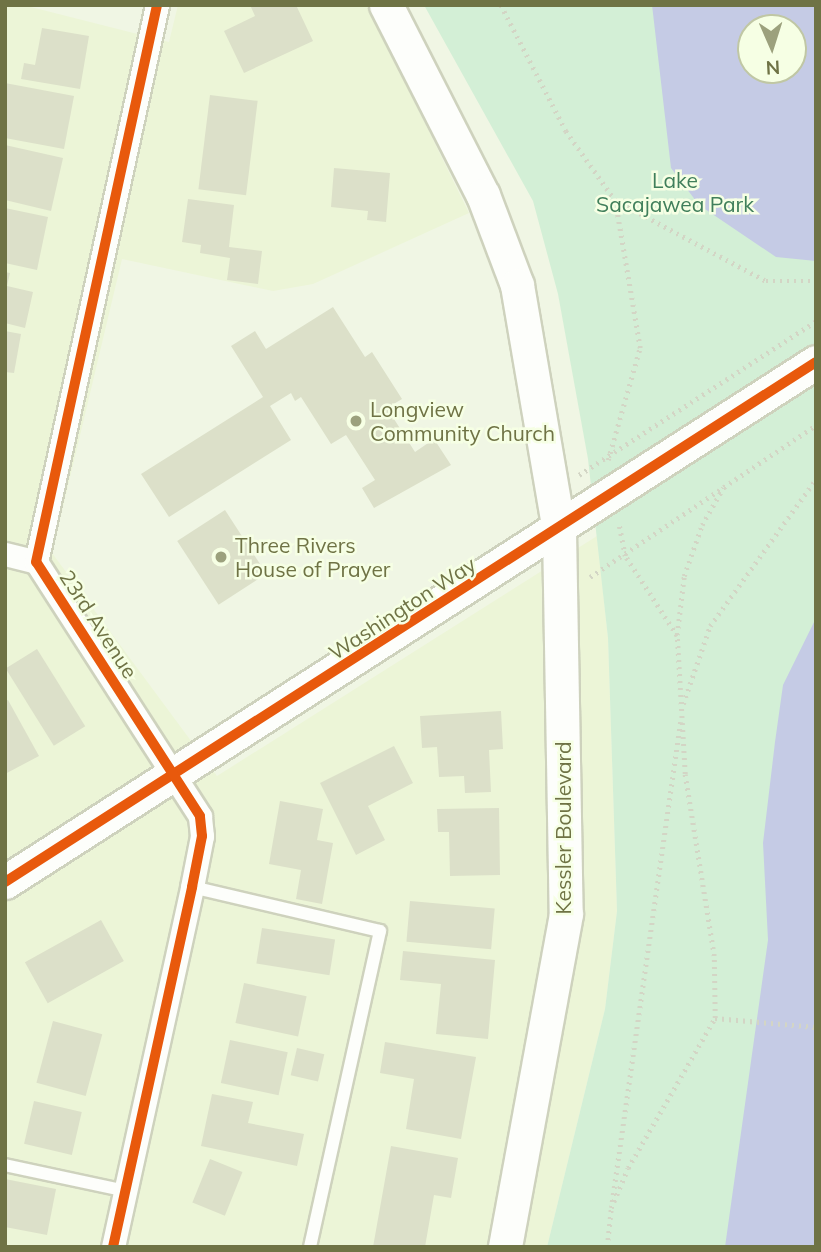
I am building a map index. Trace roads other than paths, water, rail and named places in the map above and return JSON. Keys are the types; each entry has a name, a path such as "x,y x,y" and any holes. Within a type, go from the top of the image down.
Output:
{"street":[{"name":"23rd Avenue","path":"113,1247 192,887 202,836 200,816 36,562 157,5"},
{"name":"Kessler Boulevard","path":"386,5 483,195 517,285 559,530 566,914 505,1247"},
{"name":"Washington Way","path":"5,882 176,776 816,362"},
{"path":"5,554 36,562"}],"lane":[{"path":"192,887 380,931 310,1247"},
{"path":"5,1166 125,1191"}],"water":[{"path":"652,5 816,5 816,261 776,257 699,205 671,168"},
{"path":"816,618 816,1247 725,1247 768,940 763,843 783,685"}],"place":[{"name":"Longview Community Church","path":"356,421"},
{"name":"Three Rivers House of Prayer","path":"221,557"}],"park label":[{"name":"Lake Sacajawea Park","path":"675,192"}]}
